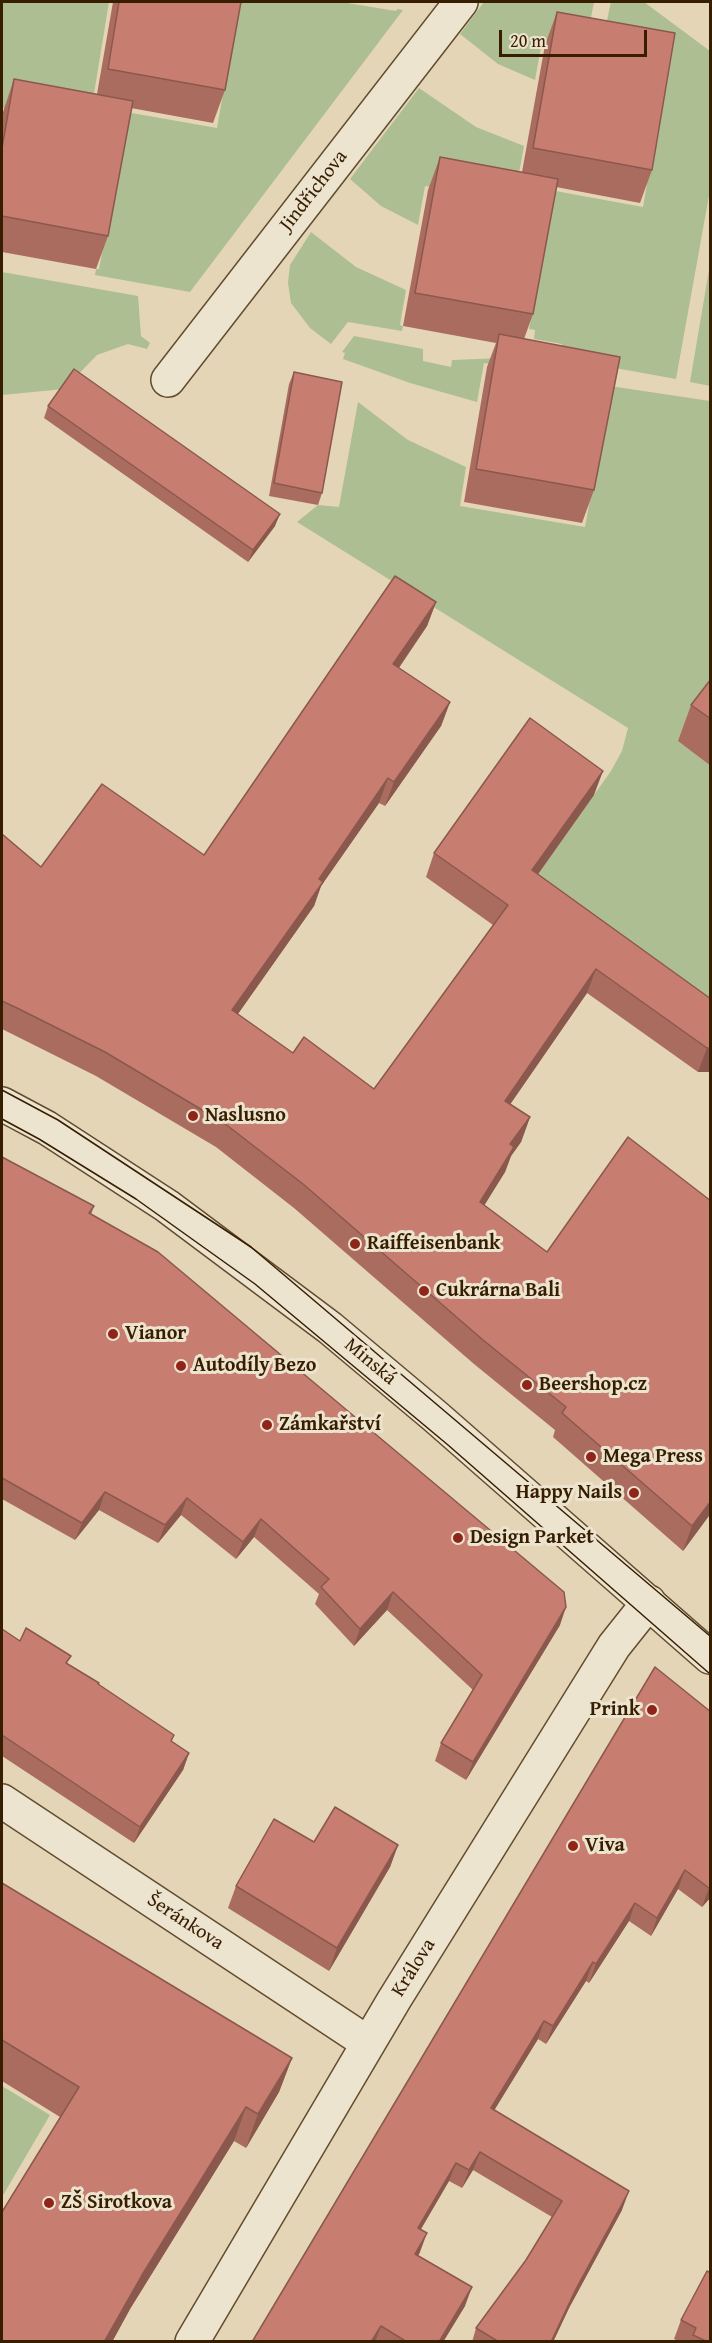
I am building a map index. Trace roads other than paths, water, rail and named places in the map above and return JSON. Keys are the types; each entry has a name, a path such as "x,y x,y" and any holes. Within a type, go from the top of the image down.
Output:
{"street":[{"name":"Jindřichova","path":"168,380 460,2"},
{"name":"Minská","path":"2,1104 47,1128 167,1206 330,1328 711,1657"},
{"name":"Králova","path":"192,2342 368,2043 614,1646 649,1602"},
{"name":"Šeránkova","path":"2,1801 368,2043"}],"tram line":[{"path":"2,1090 58,1120 251,1247 710,1636"},
{"path":"2,1119 136,1199 255,1284 448,1445 710,1674"}],"place":[{"name":"Naslusno","path":"193,1116"},
{"name":"Raiffeisenbank","path":"355,1244"},
{"name":"Cukrárna Bali","path":"424,1291"},
{"name":"Vianor","path":"113,1334"},
{"name":"Autodíly Bezo","path":"181,1366"},
{"name":"Beershop.cz","path":"527,1385"},
{"name":"Zámkařství","path":"267,1425"},
{"name":"Mega Press","path":"591,1457"},
{"name":"Happy Nails","path":"634,1493"},
{"name":"Design Parket","path":"458,1538"},
{"name":"Prink","path":"652,1710"},
{"name":"Viva","path":"573,1846"},
{"name":"ZŠ Sirotkova","path":"49,2203"}]}
